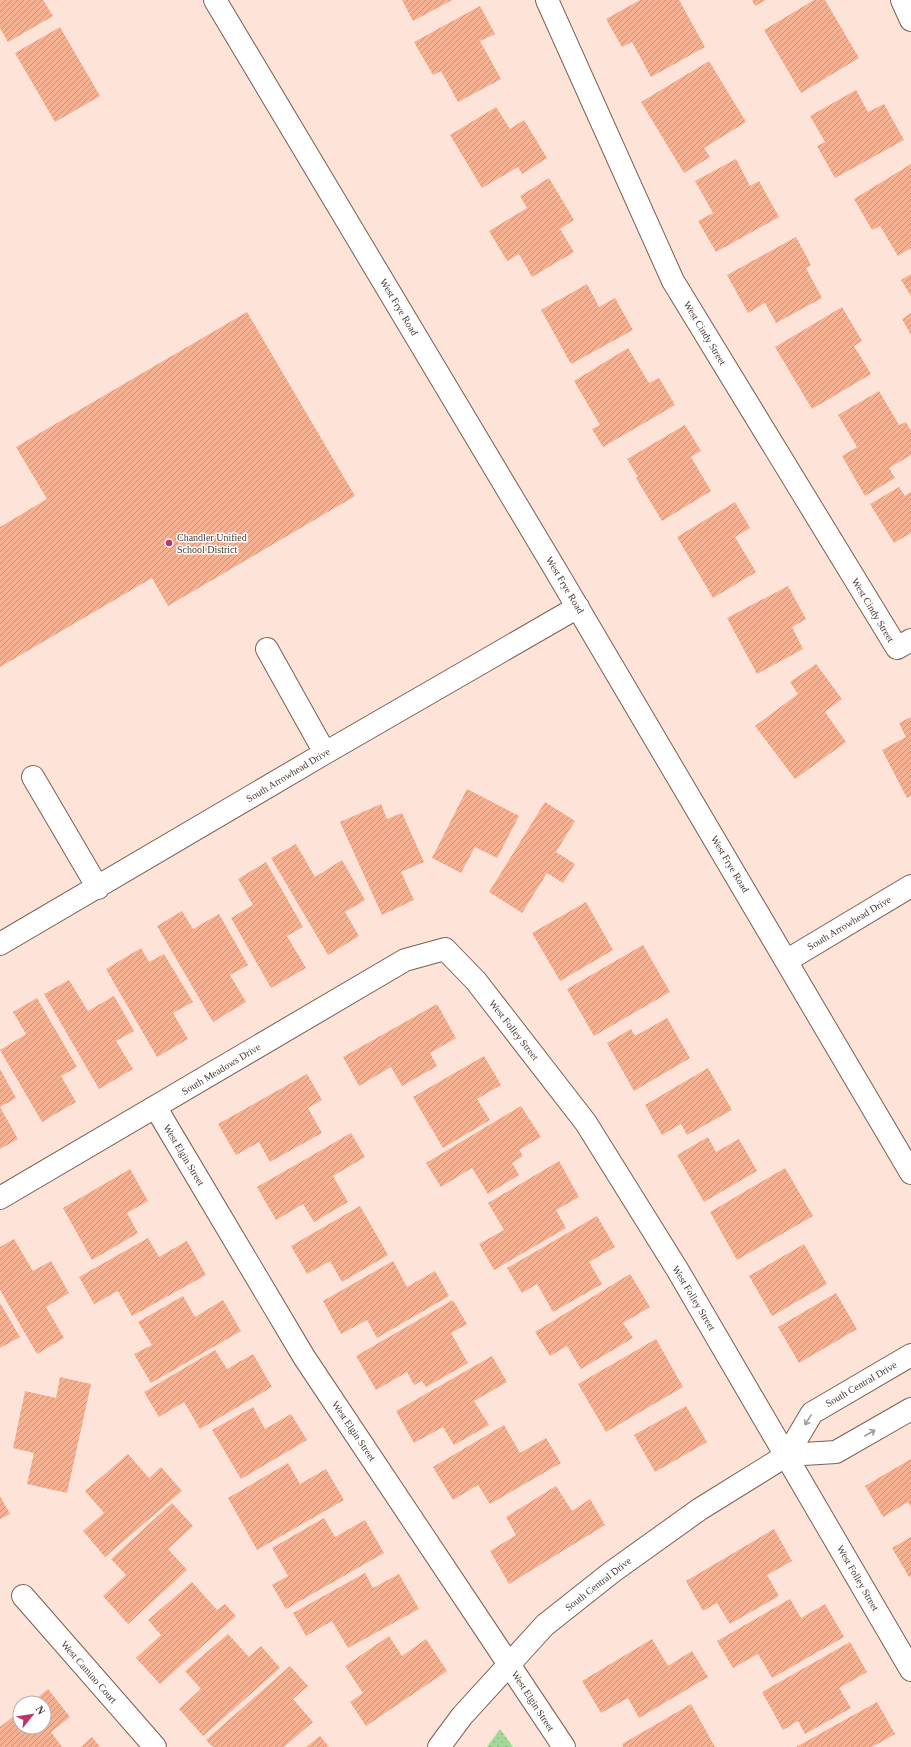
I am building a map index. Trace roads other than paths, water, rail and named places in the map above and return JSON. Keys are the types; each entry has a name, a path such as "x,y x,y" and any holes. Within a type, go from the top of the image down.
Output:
{"street":[{"name":"West Frye Road","path":"215,0 578,607 911,1173"},
{"name":"West Cindy Street","path":"547,0 673,281 904,644"},
{"path":"902,0 911,20"},
{"name":"South Arrowhead Drive","path":"0,944 578,607"},
{"path":"267,649 326,753"},
{"path":"33,777 98,888"},
{"name":"South Arrowhead Drive","path":"786,961 911,886"},
{"name":"South Meadows Drive","path":"0,1198 156,1108 405,960 444,949"},
{"name":"West Folley Street","path":"444,949 476,981 586,1124 677,1270 787,1455 911,1670"},
{"name":"West Elgin Street","path":"156,1108 304,1357 564,1747"},
{"name":"South Central Drive","path":"439,1747 462,1716 545,1625 612,1572 700,1509 787,1455 812,1413 911,1355"},
{"name":"South Central Drive","path":"787,1455 836,1452 911,1409"},
{"name":"West Camino Court","path":"23,1596 155,1747"}],"place":[{"name":"Chandler Unified School District","path":"169,543"}]}
